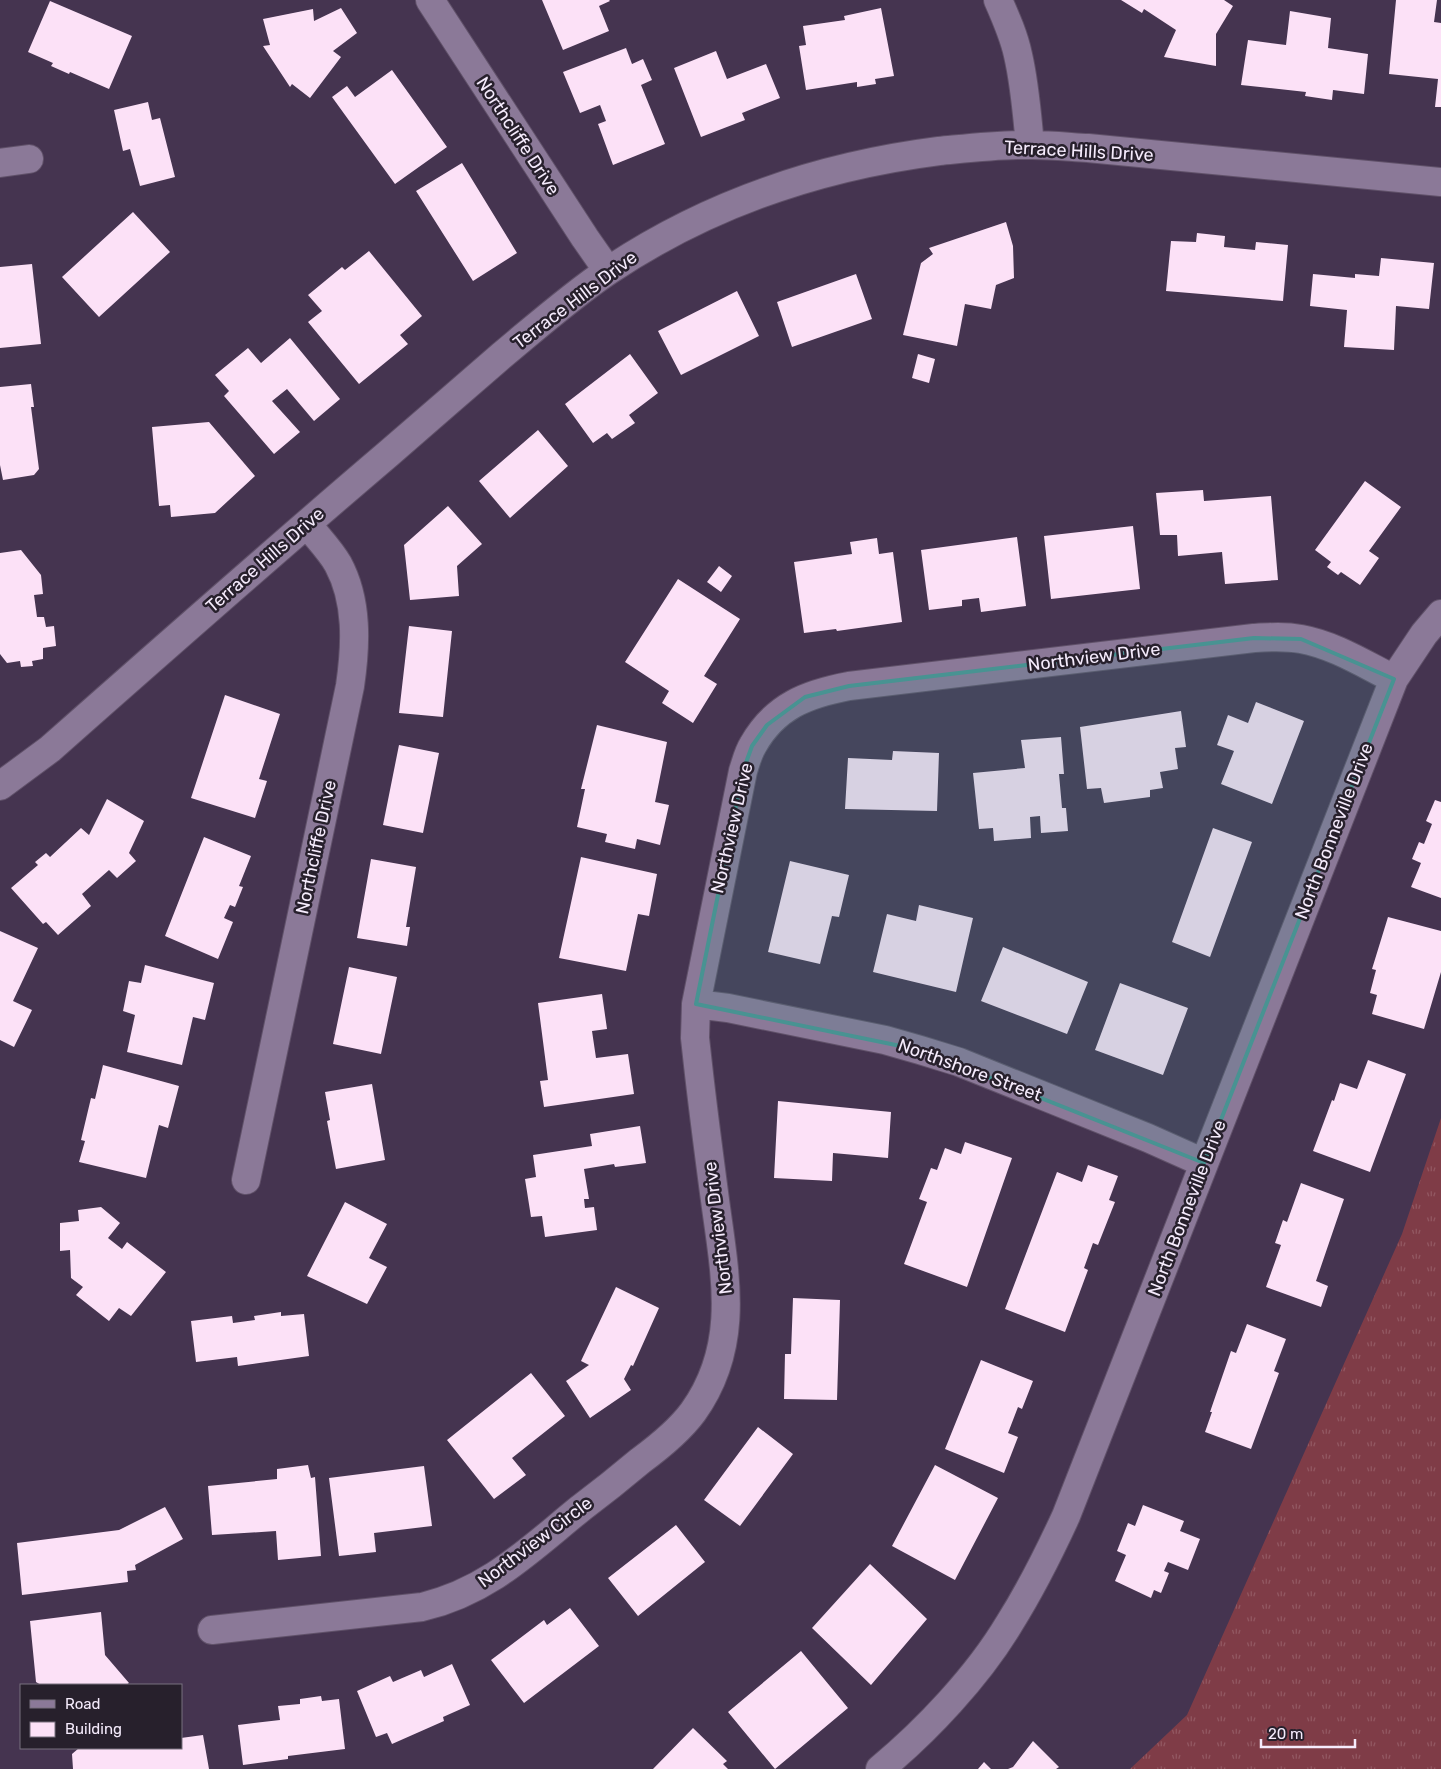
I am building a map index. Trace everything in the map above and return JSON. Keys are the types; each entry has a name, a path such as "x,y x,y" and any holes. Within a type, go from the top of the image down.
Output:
{"street":[{"name":"Northcliffe Drive","path":"430,0 608,271"},
{"path":"998,0 1010,28 1018,54 1030,145"},
{"name":"Terrace Hills Drive","path":"0,786 50,749 307,524 560,307 608,271 696,220 745,198 845,167 902,156 964,148 1030,145 1088,148 1441,182"},
{"path":"0,163 29,159"},
{"name":"Northcliffe Drive","path":"246,1180 348,696 355,653 354,626 346,584 334,557 307,524"},
{"name":"North Bonneville Drive","path":"880,1769 900,1752 940,1711 981,1664 1008,1626 1043,1565 1066,1516 1394,679 1424,634 1441,614"},
{"name":"Northview Drive","path":"715,1370 722,1353 727,1291 695,1038 696,1004 743,771 752,746 767,725 785,709 805,696 849,686 1278,636 1301,639 1322,645 1394,679"},
{"name":"Northshore Street","path":"696,1004 728,1008 885,1040 959,1062 1148,1138 1204,1163"},
{"name":"Northview Circle","path":"212,1630 422,1607 443,1602 479,1586 497,1575 660,1445 692,1413 704,1395 715,1370"}],"highlighted area":[{"path":"1254,638 1301,639 1394,679 1204,1163 920,1050 696,1004 743,771 752,746 767,725 805,697 849,686"}],"green space":[{"path":"1441,1118 1441,1769 1130,1769 1187,1715 1402,1234"}],"building":[{"path":"542,0 609,0 599,6 609,31 563,50"},
{"path":"1121,0 1224,0 1233,6 1216,34 1216,66 1164,57 1176,30 1144,9 1142,13"},
{"path":"1396,0 1437,0 1434,22 1441,23 1441,107 1435,107 1438,79 1389,74"},
{"path":"50,1 132,36 109,89 51,66 53,63 28,52"},
{"path":"341,8 357,33 333,51 341,57 310,98 292,84 290,87 263,46 270,45 263,19 313,9 314,21"},
{"path":"881,8 894,76 875,79 876,84 857,87 857,82 806,90 799,46 806,45 803,26 845,20 844,16"},
{"path":"1290,11 1331,18 1328,48 1368,54 1364,94 1333,90 1332,100 1305,96 1306,92 1241,85 1248,40 1286,45"},
{"path":"626,48 632,64 643,59 652,80 641,85 665,144 613,165 598,124 606,121 600,105 580,113 563,72"},
{"path":"716,51 727,79 766,64 780,98 742,113 745,120 701,137 674,68"},
{"path":"392,70 447,147 395,184 332,97 347,86 355,97"},
{"path":"148,102 152,120 160,118 175,177 140,186 130,149 123,151 114,110"},
{"path":"462,163 517,253 473,281 416,191"},
{"path":"133,212 170,252 99,317 62,277"},
{"path":"1006,222 1013,246 1014,278 996,285 991,309 965,304 957,346 903,335 921,263 933,254 929,248"},
{"path":"1197,233 1225,236 1224,247 1255,250 1256,242 1288,245 1283,301 1166,291 1171,241 1196,242"},
{"path":"369,251 422,316 400,335 408,344 359,384 308,322 322,311 308,295 342,267 345,270"},
{"path":"1381,258 1434,263 1429,309 1396,306 1394,350 1344,347 1347,310 1310,306 1313,274 1355,278 1355,274 1379,276"},
{"path":"32,264 41,344 0,348 0,267"},
{"path":"856,274 872,319 792,347 777,302"},
{"path":"737,291 759,336 681,375 658,331"},
{"path":"290,338 340,399 314,421 287,389 272,401 300,432 274,454 224,396 229,391 215,375 248,348 261,363"},
{"path":"630,354 658,393 629,415 635,423 612,439 607,433 593,443 565,404"},
{"path":"918,354 935,359 929,383 912,378"},
{"path":"31,384 34,407 31,407 39,469 34,475 3,480 0,465 0,387"},
{"path":"209,422 255,476 215,513 171,517 170,505 159,506 152,427"},
{"path":"538,430 568,466 510,518 479,481"},
{"path":"1365,481 1401,507 1369,551 1379,558 1360,585 1341,572 1338,575 1327,567 1331,562 1315,550"},
{"path":"1203,490 1204,501 1271,496 1278,580 1225,584 1222,552 1178,556 1177,535 1160,535 1156,493"},
{"path":"448,506 482,544 457,566 459,596 410,600 404,545"},
{"path":"1133,526 1140,589 1051,599 1044,536"},
{"path":"1017,537 1026,606 981,612 979,598 962,600 962,606 929,610 921,550"},
{"path":"877,538 879,554 893,552 902,622 837,631 836,629 804,633 794,562 852,554 850,542"},
{"path":"21,550 41,575 43,594 34,595 37,617 44,617 46,627 54,626 56,646 43,648 43,659 32,661 33,666 21,667 20,661 7,663 0,654 0,553"},
{"path":"719,566 732,576 721,592 707,582"},
{"path":"678,579 740,619 704,676 717,684 693,723 662,703 669,691 625,662"},
{"path":"409,626 452,631 443,717 399,713"},
{"path":"225,695 280,714 259,779 267,781 255,818 191,798"},
{"path":"1256,702 1304,721 1272,804 1221,784 1234,751 1217,745 1228,715 1248,723"},
{"path":"1181,711 1186,747 1175,748 1178,769 1160,772 1163,788 1150,790 1150,797 1104,803 1101,788 1087,789 1080,727"},
{"path":"597,725 667,742 655,802 669,805 660,845 637,839 635,849 605,842 607,834 577,827 585,789 581,789"},
{"path":"1061,737 1064,774 1059,774 1062,808 1066,808 1068,831 1041,833 1040,816 1030,817 1031,838 994,841 993,828 979,829 973,773 1025,768 1021,740"},
{"path":"399,745 439,753 423,833 383,825"},
{"path":"893,751 939,753 937,811 845,809 848,758 892,760"},
{"path":"107,799 144,821 129,853 136,861 117,878 109,870 82,894 91,906 58,935 46,922 43,924 11,888 38,865 35,862 46,853 50,857 81,828 89,835"},
{"path":"1435,800 1441,802 1441,898 1411,887 1421,863 1412,859 1419,842 1424,844 1432,824 1426,821"},
{"path":"1213,828 1252,842 1210,957 1172,942"},
{"path":"204,837 251,856 239,886 243,887 235,907 230,905 224,918 233,922 218,959 165,936"},
{"path":"581,857 657,874 649,916 638,914 626,971 559,958"},
{"path":"371,859 416,867 406,927 410,927 407,946 357,938"},
{"path":"790,861 849,875 839,917 832,916 820,964 768,952"},
{"path":"919,905 973,918 956,992 873,972 887,914 916,921"},
{"path":"1388,917 1441,931 1441,972 1424,1029 1372,1014 1377,995 1370,993 1376,970 1372,969"},
{"path":"0,931 38,948 13,1001 32,1010 14,1047 0,1040"},
{"path":"1003,947 1088,982 1067,1034 981,1001"},
{"path":"145,965 214,983 205,1020 193,1017 182,1065 127,1052 135,1015 123,1011 129,981 141,983"},
{"path":"349,967 397,977 381,1054 333,1044"},
{"path":"1120,983 1188,1008 1163,1075 1095,1050"},
{"path":"602,994 607,1029 592,1031 596,1058 628,1054 634,1094 544,1107 540,1081 548,1080 538,1003"},
{"path":"1368,1060 1406,1074 1370,1172 1313,1151 1340,1083 1357,1089"},
{"path":"103,1065 179,1086 168,1128 159,1125 146,1178 79,1162 85,1141 81,1140 91,1098 95,1099"},
{"path":"372,1084 385,1160 336,1169 327,1121 330,1120 325,1092"},
{"path":"778,1101 891,1112 888,1158 833,1153 832,1181 774,1178"},
{"path":"640,1126 646,1163 615,1167 614,1164 584,1169 589,1199 584,1199 585,1208 594,1207 597,1230 545,1237 542,1216 531,1217 525,1179 536,1177 533,1155 592,1146 590,1134"},
{"path":"965,1142 1012,1158 967,1287 904,1264 927,1202 919,1199 931,1168 937,1170 945,1148 961,1154"},
{"path":"1088,1165 1118,1176 1109,1200 1115,1202 1098,1245 1093,1243 1084,1268 1088,1270 1065,1332 1005,1309 1057,1172 1082,1182"},
{"path":"1301,1183 1344,1199 1316,1281 1328,1286 1321,1307 1266,1287 1281,1245 1275,1243 1283,1220 1287,1222"},
{"path":"345,1202 387,1224 369,1258 387,1267 367,1304 307,1276"},
{"path":"101,1207 120,1223 108,1238 122,1249 127,1242 166,1272 131,1316 119,1308 109,1321 76,1295 83,1287 71,1278 70,1250 60,1251 60,1223 79,1221 78,1210"},
{"path":"616,1287 659,1308 633,1366 631,1365 624,1379 631,1390 590,1418 566,1381 589,1365 581,1361"},
{"path":"793,1298 840,1300 837,1400 784,1399 785,1354 791,1354"},
{"path":"281,1312 281,1316 304,1314 309,1356 238,1366 237,1357 196,1362 191,1321 232,1316 233,1323 255,1320 254,1316"},
{"path":"1247,1324 1286,1339 1274,1371 1279,1373 1251,1449 1205,1432 1231,1351 1236,1353"},
{"path":"981,1360 1033,1381 1022,1409 1018,1407 1008,1433 1018,1437 1004,1473 945,1449"},
{"path":"531,1373 565,1416 512,1458 526,1475 494,1499 447,1440"},
{"path":"758,1427 793,1454 740,1526 704,1500"},
{"path":"308,1465 311,1478 315,1477 321,1556 278,1560 276,1531 212,1535 208,1486 277,1479 277,1469"},
{"path":"935,1465 998,1498 955,1580 892,1546"},
{"path":"424,1466 432,1526 374,1533 376,1552 339,1556 329,1478"},
{"path":"1143,1505 1184,1521 1180,1531 1200,1539 1188,1570 1168,1562 1164,1571 1169,1573 1161,1593 1154,1590 1151,1598 1115,1581 1126,1555 1117,1551 1128,1523 1135,1526"},
{"path":"165,1507 183,1539 135,1565 136,1570 127,1571 128,1582 22,1595 17,1543 119,1530"},
{"path":"676,1525 705,1562 638,1616 608,1578"},
{"path":"870,1564 927,1619 871,1685 812,1628"},
{"path":"570,1608 599,1646 524,1703 491,1660 544,1620 547,1625"},
{"path":"101,1612 105,1655 129,1683 39,1684 36,1682 30,1621"},
{"path":"801,1651 848,1708 775,1769 728,1712"},
{"path":"452,1664 470,1705 443,1717 444,1721 392,1744 387,1733 376,1737 357,1691 390,1676 393,1682 421,1670 424,1677"},
{"path":"321,1696 322,1701 339,1699 345,1749 288,1756 288,1759 243,1765 238,1725 280,1720 278,1706 300,1704 300,1699"},
{"path":"693,1728 727,1761 723,1764 728,1769 653,1769"},
{"path":"203,1735 209,1769 73,1769 72,1754 78,1749 182,1749 182,1738"},
{"path":"1033,1741 1059,1767 1056,1769 1008,1769 1013,1767"},
{"path":"984,1762 991,1769 978,1769"}]}
